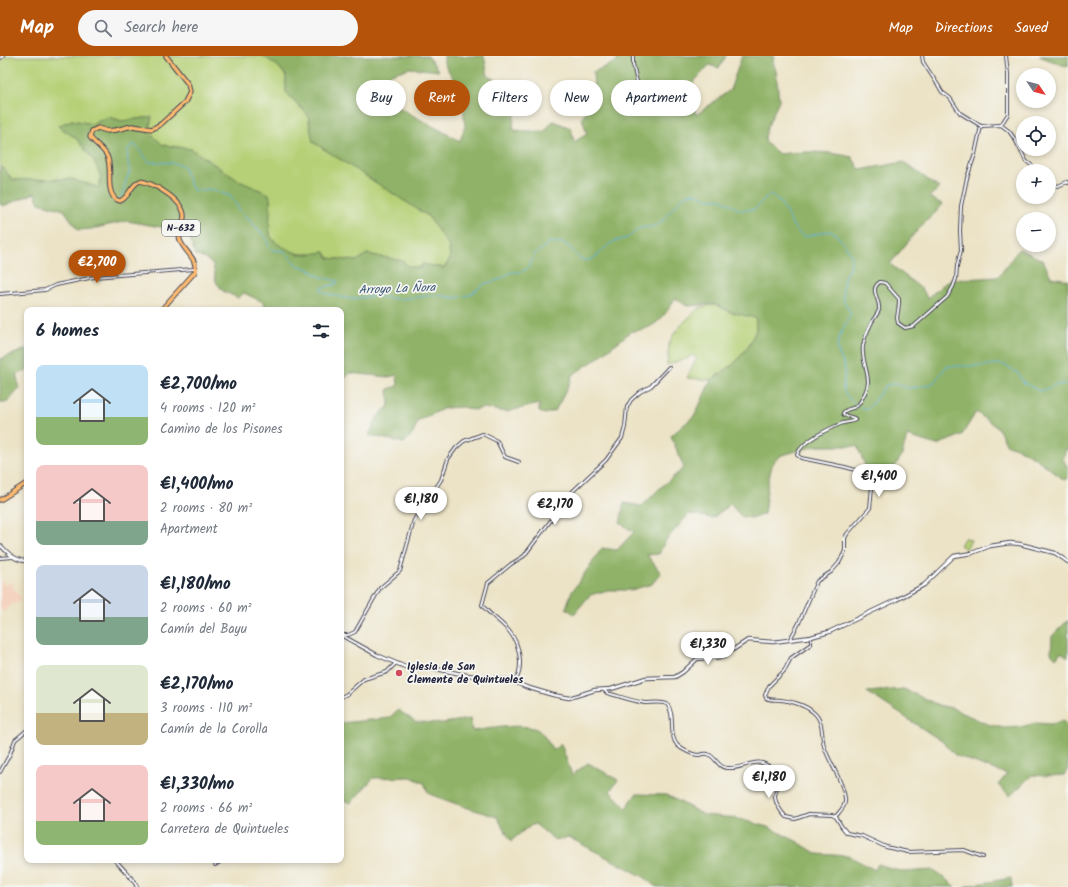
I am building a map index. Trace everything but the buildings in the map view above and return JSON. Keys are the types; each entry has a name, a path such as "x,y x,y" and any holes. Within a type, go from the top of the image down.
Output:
{"highway":[{"name":"N-632","path":"166,56 188,84 190,92 185,102 161,124 152,129 132,126 116,130 98,128 92,130 90,137 92,141 107,155 109,163 110,187 115,199 120,201 124,199 133,185 140,181 149,184 176,200 182,207 184,215 180,239 193,259 196,269"},
{"path":"164,307 193,276 196,269"},
{"path":"0,500 24,485"}],"street":[{"path":"633,56 637,80"},
{"path":"922,56 942,92 950,98 960,113 981,126 1001,125 1009,131 1026,160 1031,164"},
{"path":"1001,125 1008,114 1008,74 1006,56"},
{"path":"790,639 797,628 817,581 835,568 845,551 845,538 847,534 870,508 872,493 872,481 866,473 801,458 797,455 797,453 813,438 844,423 854,421 854,418 846,416 843,413 846,409 858,406 868,384 862,346 870,325 879,309 878,302 874,294 874,290 878,284 880,282 885,283 899,298 897,318 899,325 905,328 914,326 946,297 953,287 956,279 956,266 961,250 961,206 981,126"},
{"path":"1056,186 1068,182"},
{"path":"0,294 45,290 56,285 94,277 196,269"},
{"path":"515,682 520,665 517,646 510,632 482,605 488,584 511,564 524,556 574,491 606,460 624,434 627,407 636,395 651,386 669,367"},
{"path":"344,635 355,632 380,588 399,572 414,520 441,480 446,461 456,448 466,440 483,434 497,441 505,457 519,462"},
{"path":"344,636 376,655 408,668 431,668 467,675 510,680 526,687 565,698 573,698 595,690 611,689 646,678 675,677 697,660 722,658 748,640 773,642 811,637 840,628 924,585 954,556 972,553 990,546 1015,543 1055,552 1068,562"},
{"path":"0,545 18,560 24,561"},
{"path":"0,558 14,557"},
{"path":"811,637 811,644 791,658 784,671 769,686 765,694 766,698 769,700 782,700 805,707 818,717 821,723 824,745 829,761 837,774 844,792 845,806 836,817"},
{"path":"344,695 364,678 387,672 396,663"},
{"path":"604,690 607,693 637,701 652,703 662,702 667,704 670,712 675,742 680,747 698,755 706,753 722,767 729,768 752,762 765,765 778,777 775,796 778,807 786,817 799,818 809,814 832,815 836,817 847,833 862,836 886,847 908,852 964,850 983,857"},
{"path":"0,772 10,754 15,740 24,732"},
{"path":"118,863 134,881 137,887"}],"shaded area":[{"path":"0,580 6,586 11,581 14,586 13,588 21,598 15,604 13,603 4,612 0,608"}],"green space":[{"path":"7,56 263,56 278,66 286,76 286,92 308,115 313,142 428,216 449,246 450,259 444,268 422,264 420,268 407,266 403,261 367,254 357,261 328,258 325,252 303,254 287,249 274,241 270,234 269,194 239,181 191,149 163,145 148,132 152,117 122,121 109,117 92,124 72,120 58,126 76,138 94,161 101,177 100,188 71,179 13,180 0,165 0,61"},
{"path":"263,56 428,56 439,71 410,68 391,74 386,80 356,80 356,116 406,116 406,112 460,141 465,126 464,116 470,116 470,80 454,80 444,63 444,56 484,56 488,76 496,80 478,80 478,116 514,116 513,130 544,132 553,121 571,128 574,142 587,134 582,118 583,116 603,116 603,80 594,80 593,72 616,62 619,56 726,56 719,68 709,65 696,80 611,80 611,116 701,116 701,111 730,90 742,56 774,56 773,62 776,71 779,100 767,128 765,137 766,143 779,154 816,152 843,155 852,157 860,170 904,162 939,188 929,197 942,204 920,227 890,264 923,290 927,298 949,280 998,277 1017,252 1026,252 1043,260 1051,277 1068,280 1068,450 1066,449 1063,459 1068,468 1068,478 1064,480 1030,455 1015,447 1007,445 998,428 976,412 962,435 937,445 907,436 902,455 879,492 876,475 867,470 857,446 816,446 782,455 773,462 768,482 764,514 754,518 742,517 730,504 713,518 689,514 666,540 659,554 647,555 661,573 652,584 631,590 608,590 590,595 574,614 566,608 571,593 602,548 617,550 634,532 620,523 624,503 642,506 661,487 684,468 671,436 695,415 711,380 734,364 749,346 756,330 756,318 730,312 714,304 687,306 675,298 663,317 653,325 640,330 632,331 595,360 572,375 569,385 555,411 545,414 539,412 539,404 506,412 484,408 473,410 462,407 445,408 418,421 413,434 404,443 369,435 378,416 389,406 388,389 398,386 397,375 389,377 350,373 344,380 344,307 264,307 265,303 244,293 238,298 223,291 216,282 213,265 206,259 195,255 188,232 127,221 91,229 78,230 64,210 39,203 35,193 3,206 0,204 0,165 13,180 71,179 99,188 101,177 94,161 76,138 58,126 72,120 92,124 109,117 122,121 152,117 148,132 163,145 191,149 239,181 269,194 270,234 274,241 287,249 300,254 325,252 328,258 357,261 367,254 403,261 407,266 420,268 422,264 444,268 450,259 449,246 428,216 313,142 308,115 286,92 286,75 278,66"},
{"path":"1039,56 1068,56 1068,67"},
{"path":"714,304 730,312 756,318 756,330 749,346 734,364 711,380 687,378 697,358 690,355 689,358 667,365 669,344 673,335 683,323 699,308"},
{"path":"24,350 24,372 16,375 20,388 8,402 0,402 0,359"},
{"path":"965,537 971,540 966,549 960,545"},
{"path":"1067,621 1068,657 1061,652 1056,658 1051,653 1052,636"},
{"path":"904,689 938,705 952,708 987,724 1004,728 1021,727 1035,723 1051,724 1063,721 1068,726 1068,769 1064,775 1032,775 1010,796 998,785 1007,774 955,755 943,742 867,692"},
{"path":"398,710 416,722 443,723 470,719 472,731 515,726 532,728 540,732 553,750 561,744 572,775 588,763 618,780 610,791 626,808 636,794 667,795 704,815 735,818 768,827 798,842 817,854 849,856 875,870 878,864 903,872 933,870 956,887 656,887 644,877 568,837 556,841 535,824 529,826 511,841 497,817 429,794 424,783 411,777 373,778 351,803 345,801 344,723 389,718"},
{"path":"1011,878 1012,887 965,887 972,885"}],"waterway":[{"name":"Arroyo La Ñora","path":"120,199 130,171 128,151 131,145 135,145 149,162 173,163 183,166 194,191 211,189 230,196 242,213 265,236 271,249 284,251 297,265 308,269 321,277 338,281 336,284 321,288 321,291 324,293 350,299 374,296 398,299 437,295 454,298 470,295 484,284 501,279 511,272 521,272 528,268 534,255 550,242 560,242 565,244 581,259 592,259 613,242 624,239 642,228 659,224 680,200 688,194 698,194 709,199 721,199 742,210 754,209 767,196 773,196 781,204 795,228 804,237 831,231 836,234 851,255 851,265 844,277 843,290 844,302 851,313 841,333 837,346 845,368 843,389 850,400 857,406 861,408 869,408 885,386 891,384 909,388 932,384 948,366 1005,365 1018,373 1023,382 1039,391 1045,390 1054,385 1068,384"}],"place":[{"name":"Iglesia de San Clemente de Quintueles","path":"399,673"}]}
